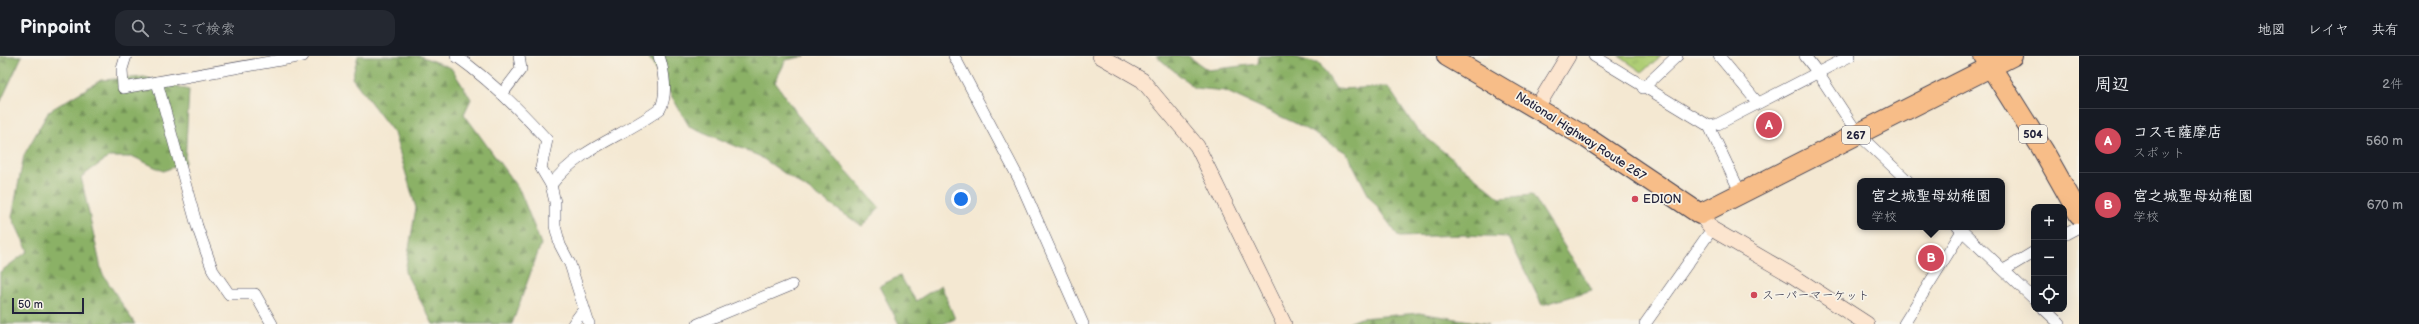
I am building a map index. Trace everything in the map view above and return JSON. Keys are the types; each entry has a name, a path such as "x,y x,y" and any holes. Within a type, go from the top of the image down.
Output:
{"highway":[{"name":"National Highway Route 267","path":"1447,56 1537,107 1700,214"},
{"name":"267","path":"1700,214 1858,134 1987,61 2012,56"},
{"name":"504","path":"1987,61 2042,150 2079,214"}],"street":[{"path":"126,56 122,69 123,88 303,56"},
{"path":"456,56 478,72 502,94 547,140 541,168 551,184 555,202 555,226 560,245 570,264 589,324"},
{"path":"502,94 521,68 519,56"},
{"path":"551,184 564,168 590,149 622,134 660,109 664,103 663,75 659,56"},
{"path":"954,56 1019,179 1083,324"},
{"path":"1100,56 1142,80 1196,146 1284,324"},
{"path":"1537,107 1568,56"},
{"path":"1594,56 1644,88 1709,126 1741,194"},
{"path":"1644,88 1677,56"},
{"path":"1719,56 1758,103"},
{"path":"1804,56 1818,72 1858,134 1905,178"},
{"path":"1709,126 1718,124 1850,56"},
{"path":"157,82 189,201 213,271 229,294 255,294 272,324"},
{"path":"1700,214 1712,229 1793,276 1868,324"},
{"path":"2067,233 2079,227"},
{"path":"1645,324 1712,229"},
{"path":"1904,324 1959,230"},
{"path":"1961,230 2031,296"},
{"path":"2004,270 2031,254"},
{"path":"698,324 792,285"},
{"path":"573,324 584,309"},
{"path":"2047,312 2060,324"}],"green space":[{"path":"0,56 22,56 0,103"},
{"path":"358,56 420,56 451,68 471,99 464,114 520,191 541,244 512,324 433,324 405,272 416,208 394,133 352,78"},
{"path":"648,56 805,56 786,60 775,82 803,122 880,208 862,226 759,156 689,126"},
{"path":"1156,56 1188,56 1208,70 1258,64 1259,56 1290,56 1320,64 1336,89 1388,87 1417,130 1500,198 1532,195 1592,290 1542,305 1508,237 1464,235 1399,237 1369,196 1347,153 1297,124 1225,91 1195,88"},
{"path":"1619,56 1661,56 1642,72"},
{"path":"144,77 189,90 185,163 163,171 134,157 109,157 81,177 102,273 135,324 0,324 0,272 28,251 12,217 24,155 49,111 101,80"},
{"path":"900,276 916,301 941,285 955,319 943,324 899,324 879,286"},
{"path":"1419,313 1489,324 1346,324 1361,318"}],"place":[{"name":"コスモ薩摩店","path":"1769,125"},
{"name":"EDION","path":"1635,199"},
{"name":"宮之城聖母幼稚園","path":"1931,258"},
{"name":"スーパーマーケット","path":"1754,295"}]}
